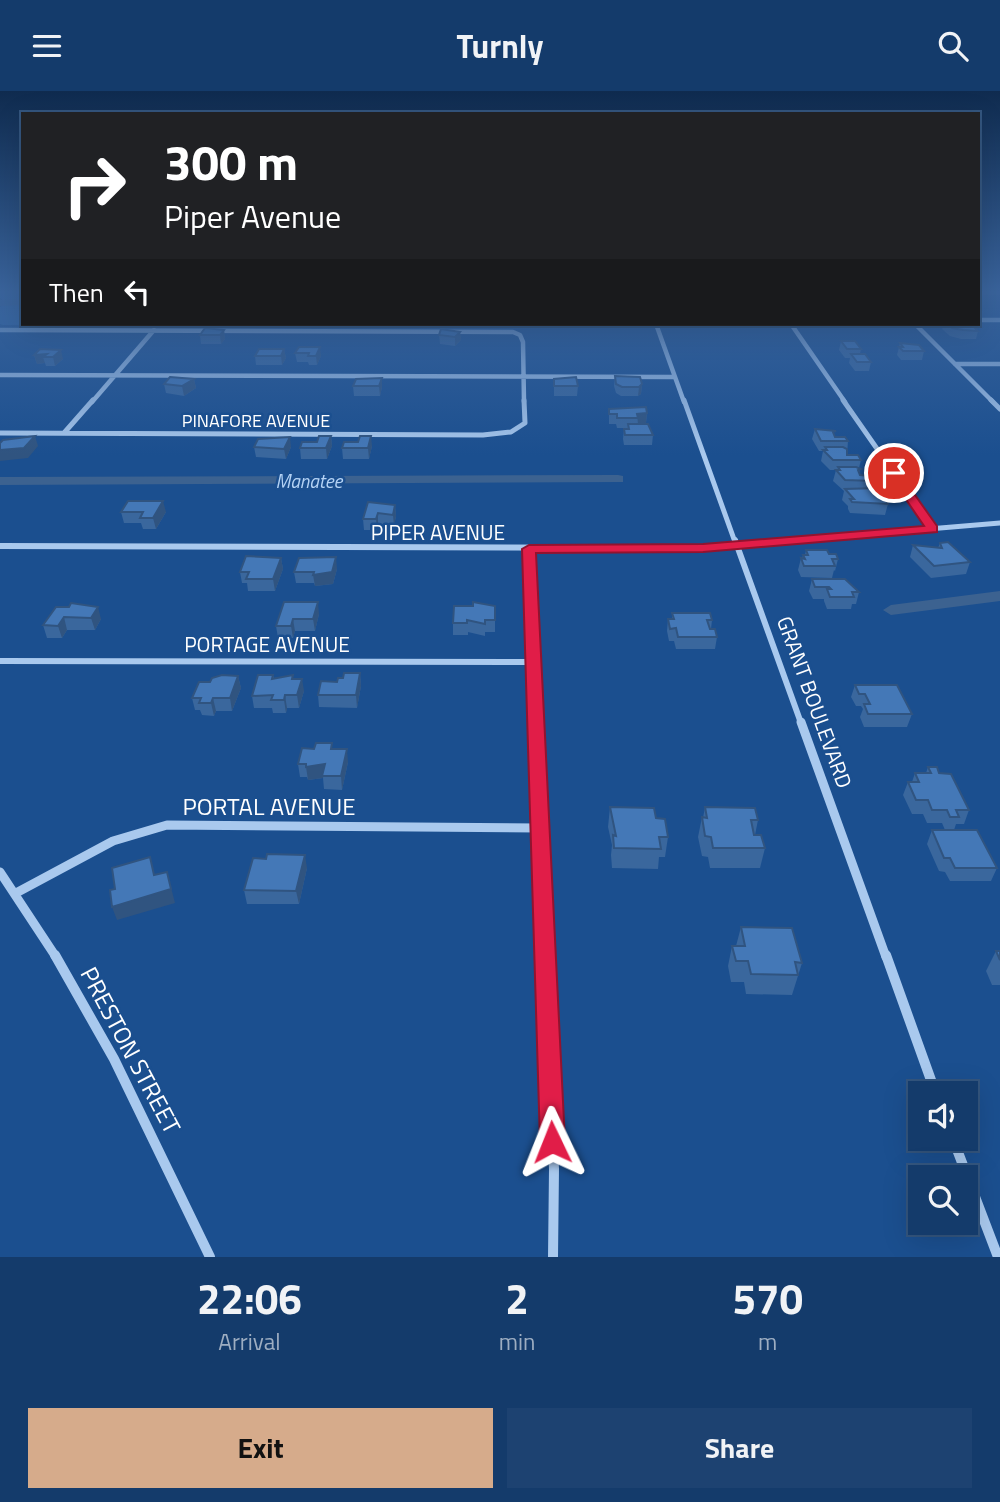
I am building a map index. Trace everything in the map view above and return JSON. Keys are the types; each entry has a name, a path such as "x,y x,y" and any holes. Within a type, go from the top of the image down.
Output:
{"street":[{"path":"64,433 140,346"},
{"path":"522,346 524,376"},
{"name":"GRANT BOULEVARD","path":"664,346 931,1081"},
{"path":"807,346 933,529"},
{"path":"937,346 1000,409"},
{"path":"955,364 1000,364"},
{"path":"0,375 675,377"},
{"name":"PINAFORE AVENUE","path":"0,433 484,435 511,432 525,423 524,376"},
{"name":"PIPER AVENUE","path":"0,546 529,549 736,547 1000,523"},
{"path":"529,549 538,828 554,1169 553,1257"},
{"name":"PORTAGE AVENUE","path":"0,661 534,662"},
{"name":"PORTAL AVENUE","path":"16,894 113,841 167,825 538,828"},
{"name":"PRESTON STREET","path":"0,872 99,1030 149,1123 210,1257"},
{"path":"958,1151 998,1257"}],"building":[{"path":"845,346 859,346 861,349 847,349"},
{"path":"920,346 924,351 903,351 899,347"},
{"path":"299,347 320,347 316,356 308,356 309,353 295,353"},
{"path":"40,349 61,350 53,357 43,357 47,354 34,355"},
{"path":"259,349 284,349 281,356 255,356"},
{"path":"851,354 865,354 871,362 857,362"},
{"path":"615,376 640,377 642,384 639,387 622,387 616,384"},
{"path":"170,377 194,379 182,386 164,384"},
{"path":"576,377 578,386 554,386 554,379"},
{"path":"382,378 379,386 353,386 356,379"},
{"path":"646,407 647,413 637,414 638,418 617,418 617,414 609,414 609,409"},
{"path":"628,424 648,424 653,435 625,435 624,429 629,429"},
{"path":"815,429 836,431 833,432 835,437 845,437 848,441 821,441"},
{"path":"35,436 24,448 0,450 3,440"},
{"path":"319,436 331,436 326,448 300,448 302,442 317,442"},
{"path":"360,436 371,436 368,448 342,448 344,442 358,442"},
{"path":"290,437 284,449 254,447 258,439"},
{"path":"825,447 843,447 847,449 847,455 858,455 861,460 833,460 823,450 827,450"},
{"path":"838,467 856,467 861,469 858,470 860,475 871,476 874,481 845,480 836,470 840,470"},
{"path":"879,488 888,504 852,502 850,499 854,499 845,489"},
{"path":"128,501 163,501 153,518 140,518 143,512 121,512"},
{"path":"368,502 395,505 393,515 378,513 376,519 363,519"},
{"path":"948,542 970,562 934,566 913,545 942,548 940,543"},
{"path":"806,550 827,550 829,554 836,554 838,559 832,559 835,566 804,566 801,558 805,559 803,555 808,555"},
{"path":"246,556 281,558 273,579 246,579 249,572 240,572"},
{"path":"336,557 332,572 313,575 314,572 294,572 299,558"},
{"path":"812,579 845,579 859,592 852,592 854,597 830,597 827,589 831,589 829,587 815,587"},
{"path":"284,602 318,602 313,619 293,619 291,626 276,626"},
{"path":"473,602 495,606 495,620 485,620 485,624 467,620 467,623 453,623 454,606 473,606"},
{"path":"71,603 98,607 91,618 64,617 58,626 43,625 56,607 69,607"},
{"path":"672,613 710,613 712,620 707,620 710,629 715,629 717,637 678,637 676,628 670,629 668,619 674,619"},
{"path":"344,673 360,673 356,695 318,695 321,681 337,682 338,678 343,678"},
{"path":"222,675 238,676 230,698 213,698 211,703 199,703 201,698 192,698 199,682 210,682 212,678"},
{"path":"258,675 273,675 272,679 293,675 292,679 302,679 297,695 285,695 284,700 271,700 273,695 252,696"},
{"path":"855,685 897,685 912,714 868,714 864,704 870,704 865,694 859,694"},
{"path":"316,743 332,743 331,749 347,749 341,776 322,776 325,764 306,767 306,764 298,764 302,748 314,749"},
{"path":"928,767 937,767 939,773 951,774 969,810 956,810 959,817 950,817 947,810 932,810 928,800 916,800 908,782 919,782 915,773 931,773"},
{"path":"610,807 654,808 656,818 665,819 668,837 659,837 661,849 614,848 613,835 616,836"},
{"path":"705,807 755,808 758,820 751,820 754,835 761,835 765,848 713,848 711,837 705,836 702,817 707,818"},
{"path":"932,830 977,830 997,868 955,868 950,858 944,858"},
{"path":"267,854 305,855 296,891 244,890 253,858 266,859"},
{"path":"150,857 154,875 167,872 171,889 112,907 110,890 115,889 112,868"},
{"path":"741,927 792,928 802,963 795,962 798,975 751,974 748,961 736,961 732,946 745,946"}],"waterway":[{"name":"Manatee","path":"0,481 618,479"},
{"path":"891,610 1000,596"}],"route":[{"path":"552,1142 529,549 703,548 933,529 894,473"}]}
